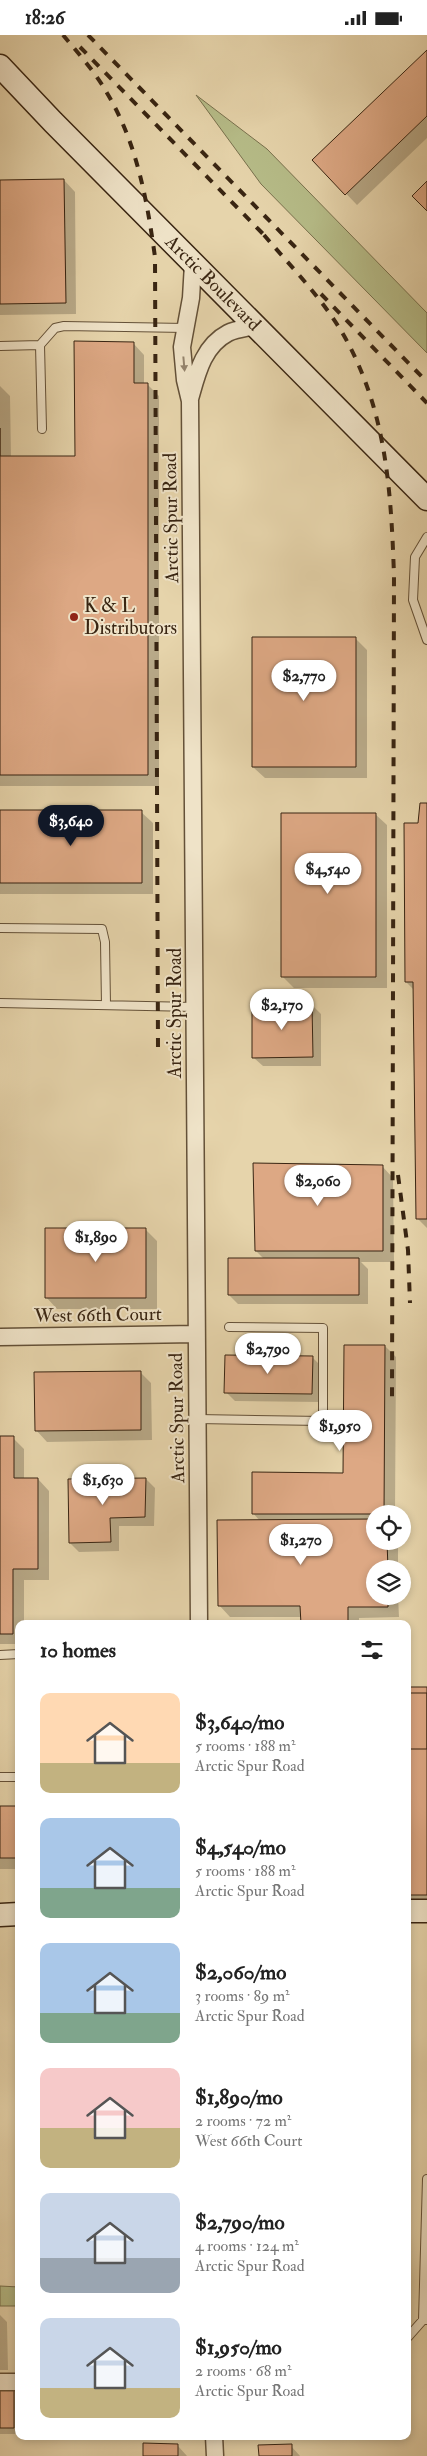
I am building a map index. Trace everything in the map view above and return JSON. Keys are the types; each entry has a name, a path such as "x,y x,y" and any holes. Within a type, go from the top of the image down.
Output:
{"main road":[{"name":"Arctic Boulevard","path":"0,66 193,264 427,499"},
{"path":"411,1911 427,1911"},
{"path":"0,1915 15,1914"}],"street":[{"name":"Arctic Spur Road","path":"193,264 192,298 182,347 185,380 190,401 199,1620"},
{"name":"Arctic Spur Road","path":"190,401 201,362 212,345 228,333 255,326"},
{"name":"West 66th Court","path":"0,1337 196,1334"},
{"path":"0,2382 15,2382"},
{"path":"214,2440 215,2456"}],"lane":[{"path":"42,429 40,345 55,328 64,326 186,328"},
{"path":"0,346 40,345"},
{"path":"427,537 415,557 413,601 427,640"},
{"path":"0,928 102,929 105,942 106,1005"},
{"path":"0,1003 195,1007"},
{"path":"197,1419 323,1421 323,1327 229,1327"},
{"path":"0,1655 15,1655"},
{"path":"0,1777 15,1777"},
{"path":"411,2334 425,2320 427,2179"}],"green space":[{"path":"196,95 267,149 427,313 427,353 261,184"},
{"path":"0,2286 15,2287 15,2306 0,2306"}],"building":[{"path":"427,50 427,116 345,195 312,160"},
{"path":"64,179 66,303 0,304 0,180"},
{"path":"427,181 427,211 412,196"},
{"name":"K & L Distributors","path":"74,341 134,342 134,383 148,383 148,775 0,775 0,456 75,456"},
{"path":"252,637 356,637 356,767 252,767"},
{"path":"420,803 427,803 427,1219 416,1219 413,982 405,982 404,823 418,823"},
{"path":"0,810 142,810 142,883 0,883"},
{"path":"281,813 376,813 376,977 281,977"},
{"path":"312,1004 313,1057 252,1058 252,1005"},
{"path":"253,1163 383,1165 383,1251 255,1251"},
{"path":"45,1228 146,1228 146,1298 45,1298"},
{"path":"228,1258 359,1258 359,1295 228,1295"},
{"path":"344,1345 385,1345 384,1505 366,1505 366,1514 252,1514 252,1472 343,1473"},
{"path":"225,1355 313,1356 312,1394 224,1393"},
{"path":"141,1371 141,1430 35,1431 34,1372"},
{"path":"0,1436 14,1436 14,1478 38,1478 38,1569 13,1569 13,1634 0,1634"},
{"path":"146,1478 145,1517 110,1518 111,1542 69,1543 68,1479"},
{"path":"366,1519 366,1550 387,1550 388,1560 366,1560 366,1605 388,1605 388,1607 348,1607 348,1620 301,1620 300,1606 218,1606 217,1520"},
{"path":"411,1687 427,1687 427,1749 411,1749"},
{"path":"411,1693 427,1693 427,1895 411,1895"},
{"path":"0,1806 15,1806 15,1858 0,1858"},
{"path":"0,2389 14,2389 14,2428 0,2428"},
{"path":"143,2443 178,2444 178,2456 143,2456"},
{"path":"292,2444 292,2456 259,2456 258,2445"}],"railway":[{"path":"63,35 103,86 126,132 144,193 155,257 158,1050"},
{"path":"88,35 427,382"},
{"path":"80,47 269,240"},
{"path":"264,235 320,300 348,343 361,371 379,427 388,485 394,575 392,1400"},
{"path":"321,294 427,403"},
{"path":"398,1175 408,1250 410,1303"}],"place":[{"name":"K & L Distributors","path":"74,617"}]}
